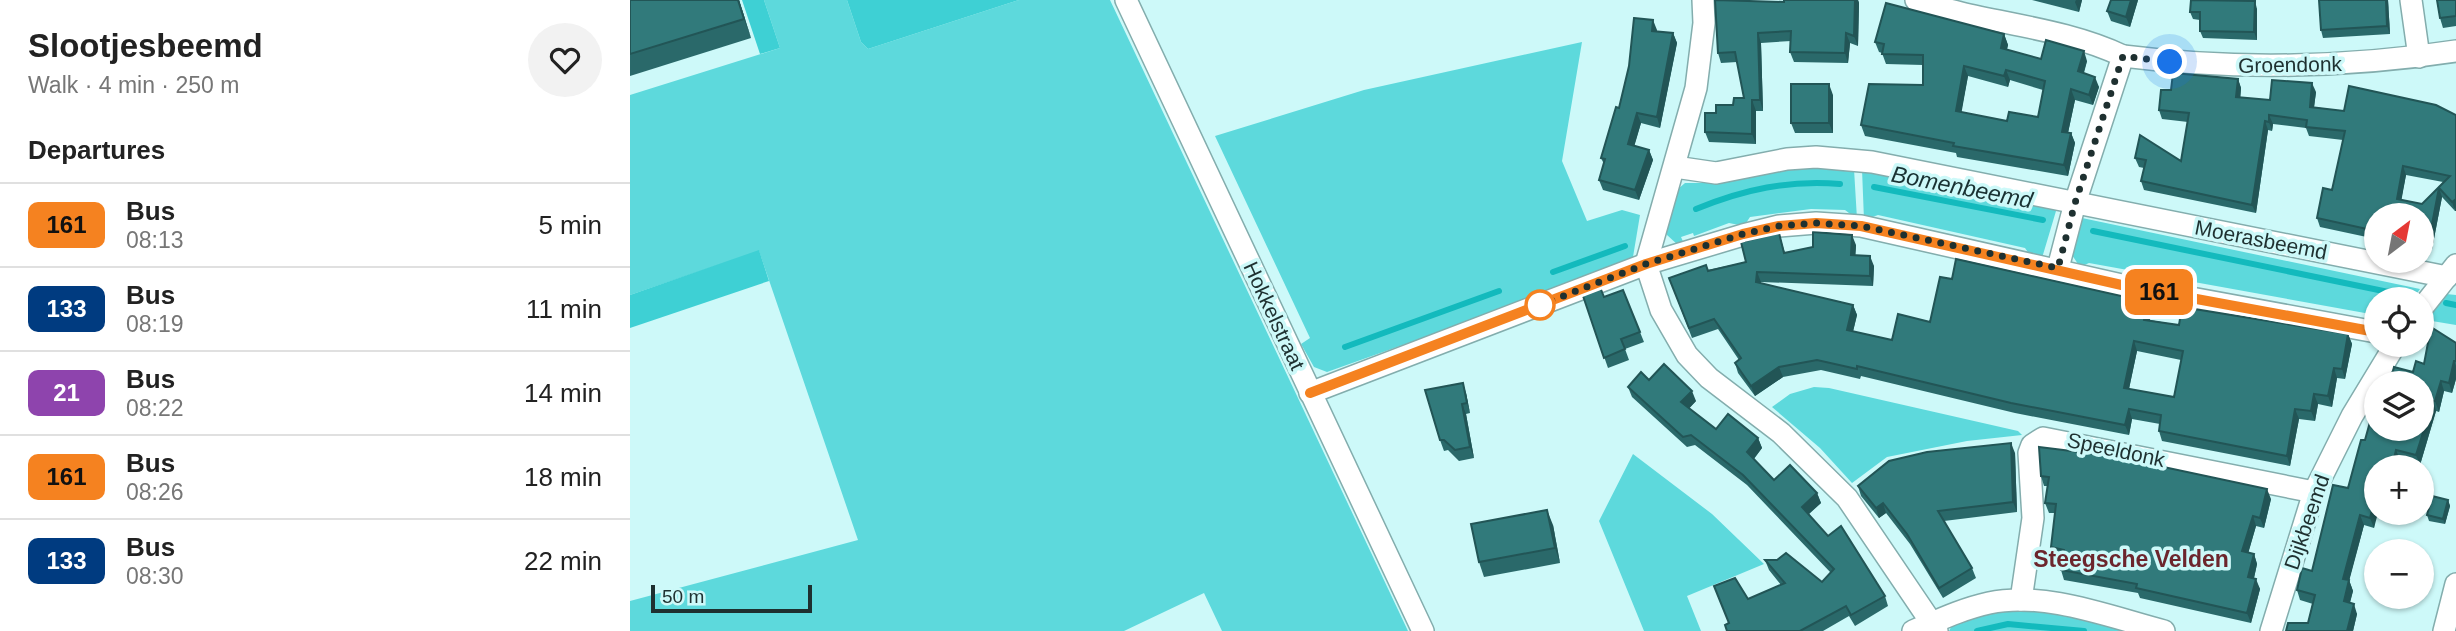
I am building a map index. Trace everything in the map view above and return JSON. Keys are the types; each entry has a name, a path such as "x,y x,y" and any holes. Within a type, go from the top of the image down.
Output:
{"street":[{"name":"Hokkelstraat","path":"1126,0 1423,631"},
{"path":"1703,0 1704,23 1696,88 1646,264 1661,310 1687,355 1709,378 1781,433 1847,498 1928,628 1959,611 1992,602 2021,600 2064,606 2164,631"},
{"name":"Groendonk","path":"1916,0 1939,8 2046,29 2123,56 2193,65 2355,64 2456,51"},
{"path":"2412,0 2418,57"},
{"path":"2058,268 2075,203 2123,56"},
{"name":"Moerasbeemd","path":"1675,167 1716,173 1787,159 1816,157 1872,162 2075,203 2451,271"},
{"path":"1310,393 1646,264 1743,234 1779,226 1816,223 1861,226 2058,268 2126,286 2364,330"},
{"path":"2434,293 2451,271"},
{"name":"Dijkbeemd","path":"2271,631 2314,492 2352,416 2388,357"},
{"name":"Speeldonk","path":"2021,600 2033,518 2029,453 2032,446 2043,438 2314,492"},
{"path":"2444,631 2456,584"}],"shaded area":[{"path":"742,0 764,0 780,48 760,54"},
{"path":"764,0 847,0 861,42 868,49 1019,0 1110,0 1408,631 1222,631 1204,593 1124,631 630,631 630,601 858,540 759,251 630,295 630,95 780,48"},
{"path":"847,0 1019,0 868,49 861,42"},
{"path":"1582,42 1562,161 1587,221 1622,210 1640,215 1632,263 1327,372 1314,367 1301,344 1310,338 1215,136 1364,90"},
{"path":"1777,169 1854,169 1857,219 1845,210 1811,209 1750,217 1744,226 1729,223 1694,236 1693,233 1681,237 1685,246 1678,245 1667,235 1667,223 1678,189 1685,183 1715,183"},
{"path":"1862,169 2051,207 2056,211 2042,258 2032,258 2025,248 1878,215 1864,220"},
{"path":"2082,218 2410,287 2364,287 2364,313 2089,263 2080,267 2072,255"},
{"path":"759,250 769,281 630,328 630,295"},
{"path":"2446,294 2456,295 2456,325 2434,321 2434,310"},
{"path":"1814,387 1829,388 2018,431 2022,435 1967,441 1887,457 1852,483 1820,448 1772,407 1790,394"},
{"path":"1633,454 1712,514 1764,564 1687,596 1701,631 1644,631 1599,521"},
{"path":"2005,610 2048,611 2134,631 1949,631 1955,620"}],"building":[{"path":"630,0 738,0 744,19 630,54"},
{"path":"1715,0 1855,0 1854,36 1846,33 1845,53 1790,52 1791,31 1758,33 1760,100 1752,100 1752,134 1705,132 1705,113 1716,113 1716,105 1733,105 1734,98 1744,98 1735,52 1718,53"},
{"path":"2111,0 2131,0 2126,17 2107,11"},
{"path":"2191,0 2255,1 2254,32 2200,31 2200,12 2190,12"},
{"path":"2319,0 2386,0 2387,26 2321,30"},
{"path":"2437,0 2456,0 2456,16 2440,18"},
{"path":"1886,3 2004,34 2001,48 2041,59 2046,40 2084,51 2078,71 2095,77 2089,95 2071,89 2062,132 2071,133 2064,165 1953,146 1954,143 1861,125 1869,84 1923,85 1923,55 1882,54 1884,44 1875,42","holes":["1964,66 2004,76 2006,70 2045,81 2038,117 2009,112 2007,121 1956,111"]},
{"path":"1634,18 1653,20 1652,31 1673,33 1657,117 1637,113 1628,144 1649,150 1635,190 1599,180 1605,159 1601,158 1616,107 1619,108 1629,66"},
{"path":"2173,73 2238,79 2236,97 2270,100 2272,80 2312,83 2310,107 2344,111 2349,86 2436,105 2456,115 2456,199 2452,202 2439,188 2434,214 2434,203 2423,203 2450,176 2403,166 2397,199 2417,203 2364,203 2364,228 2317,218 2323,188 2332,190 2345,131 2306,127 2307,120 2269,115 2269,122 2265,121 2252,205 2141,181 2146,160 2135,158 2140,135 2181,161 2189,113 2159,110 2161,90 2171,90"},
{"path":"1791,84 1829,84 1829,123 1791,123"},
{"path":"1813,232 1852,235 1851,255 1870,256 1870,276 1757,272 1756,282 1853,305 1847,330 1892,340 1898,314 1930,322 1940,277 1952,279 1956,259 2148,302 2144,320 2179,325 2182,307 2348,334 2342,369 2334,368 2328,396 2314,394 2311,411 2295,409 2287,456 2159,431 2161,415 2129,409 2125,425 2011,403 1857,366 1857,369 1817,360 1779,367 1751,386 1735,363 1741,358 1714,319 1689,328 1669,278 1706,265 1708,271 1746,262 1741,242 1779,233 1784,253 1813,247","holes":["2134,341 2183,351 2174,397 2124,388"]},
{"path":"1600,287 1604,297 1623,290 1640,332 1621,339 1625,349 1604,358 1582,293"},
{"path":"2434,329 2456,343 2456,361 2449,383 2441,381 2435,401 2434,371 2413,371 2416,361 2424,364 2425,357 2434,357"},
{"path":"1664,364 1692,391 1681,402 1716,429 1728,414 1758,438 1747,452 1774,480 1790,465 1817,493 1802,507 1828,536 1841,526 1885,596 1851,615 1846,606 1800,631 1727,631 1725,625 1729,623 1714,586 1735,578 1748,599 1785,583 1765,560 1777,560 1786,553 1822,582 1834,569 1743,475 1691,435 1683,437 1628,387 1641,372 1649,380"},
{"path":"2394,367 2409,371 2393,371"},
{"path":"1463,383 1467,403 1462,404 1470,447 1455,450 1444,440 1440,440 1425,390"},
{"path":"2361,440 2420,441 2416,455 2396,450 2395,455 2364,455 2364,516 2360,515 2343,579 2349,580 2344,601 2354,604 2347,631 2286,631 2288,623 2308,623 2315,595 2297,590 2302,568 2312,571 2333,485 2348,488"},
{"path":"2011,443 2013,502 1938,511 1972,568 1939,588 1907,534 1883,503 1876,508 1858,486 1889,461 1927,452"},
{"path":"2039,447 2112,456 2267,489 2260,518 2253,516 2242,551 2254,554 2248,577 2256,579 2247,613 2136,588 2137,584 2061,570 2064,550 2051,547 2056,504 2045,503 2049,477 2041,476"},
{"path":"2434,496 2448,500 2443,519 2434,517"},
{"path":"1547,510 1555,548 1479,562 1471,524"}],"waterway":[{"path":"1696,209 1749,191 1802,183 1840,184"},
{"name":"Bomenbeemd","path":"1874,187 2043,220"},
{"path":"2093,231 2364,287"},
{"path":"1553,272 1625,246"},
{"path":"1345,347 1499,291"},
{"path":"2446,303 2456,305"},
{"path":"1977,631 2008,624 2084,631"}],"bus line":[{"name":"161","path":"1310,393 1646,264 1743,234 1779,226 1816,223 1861,226 2058,268 2126,286 2364,329"}],"district":[{"name":"Steegsche Velden","path":"2131,559"}],"route":[{"path":"1540,305 1646,264 1743,234 1779,226 1816,223 1861,226 2058,268 2075,203 2123,56 2170,62"}]}
